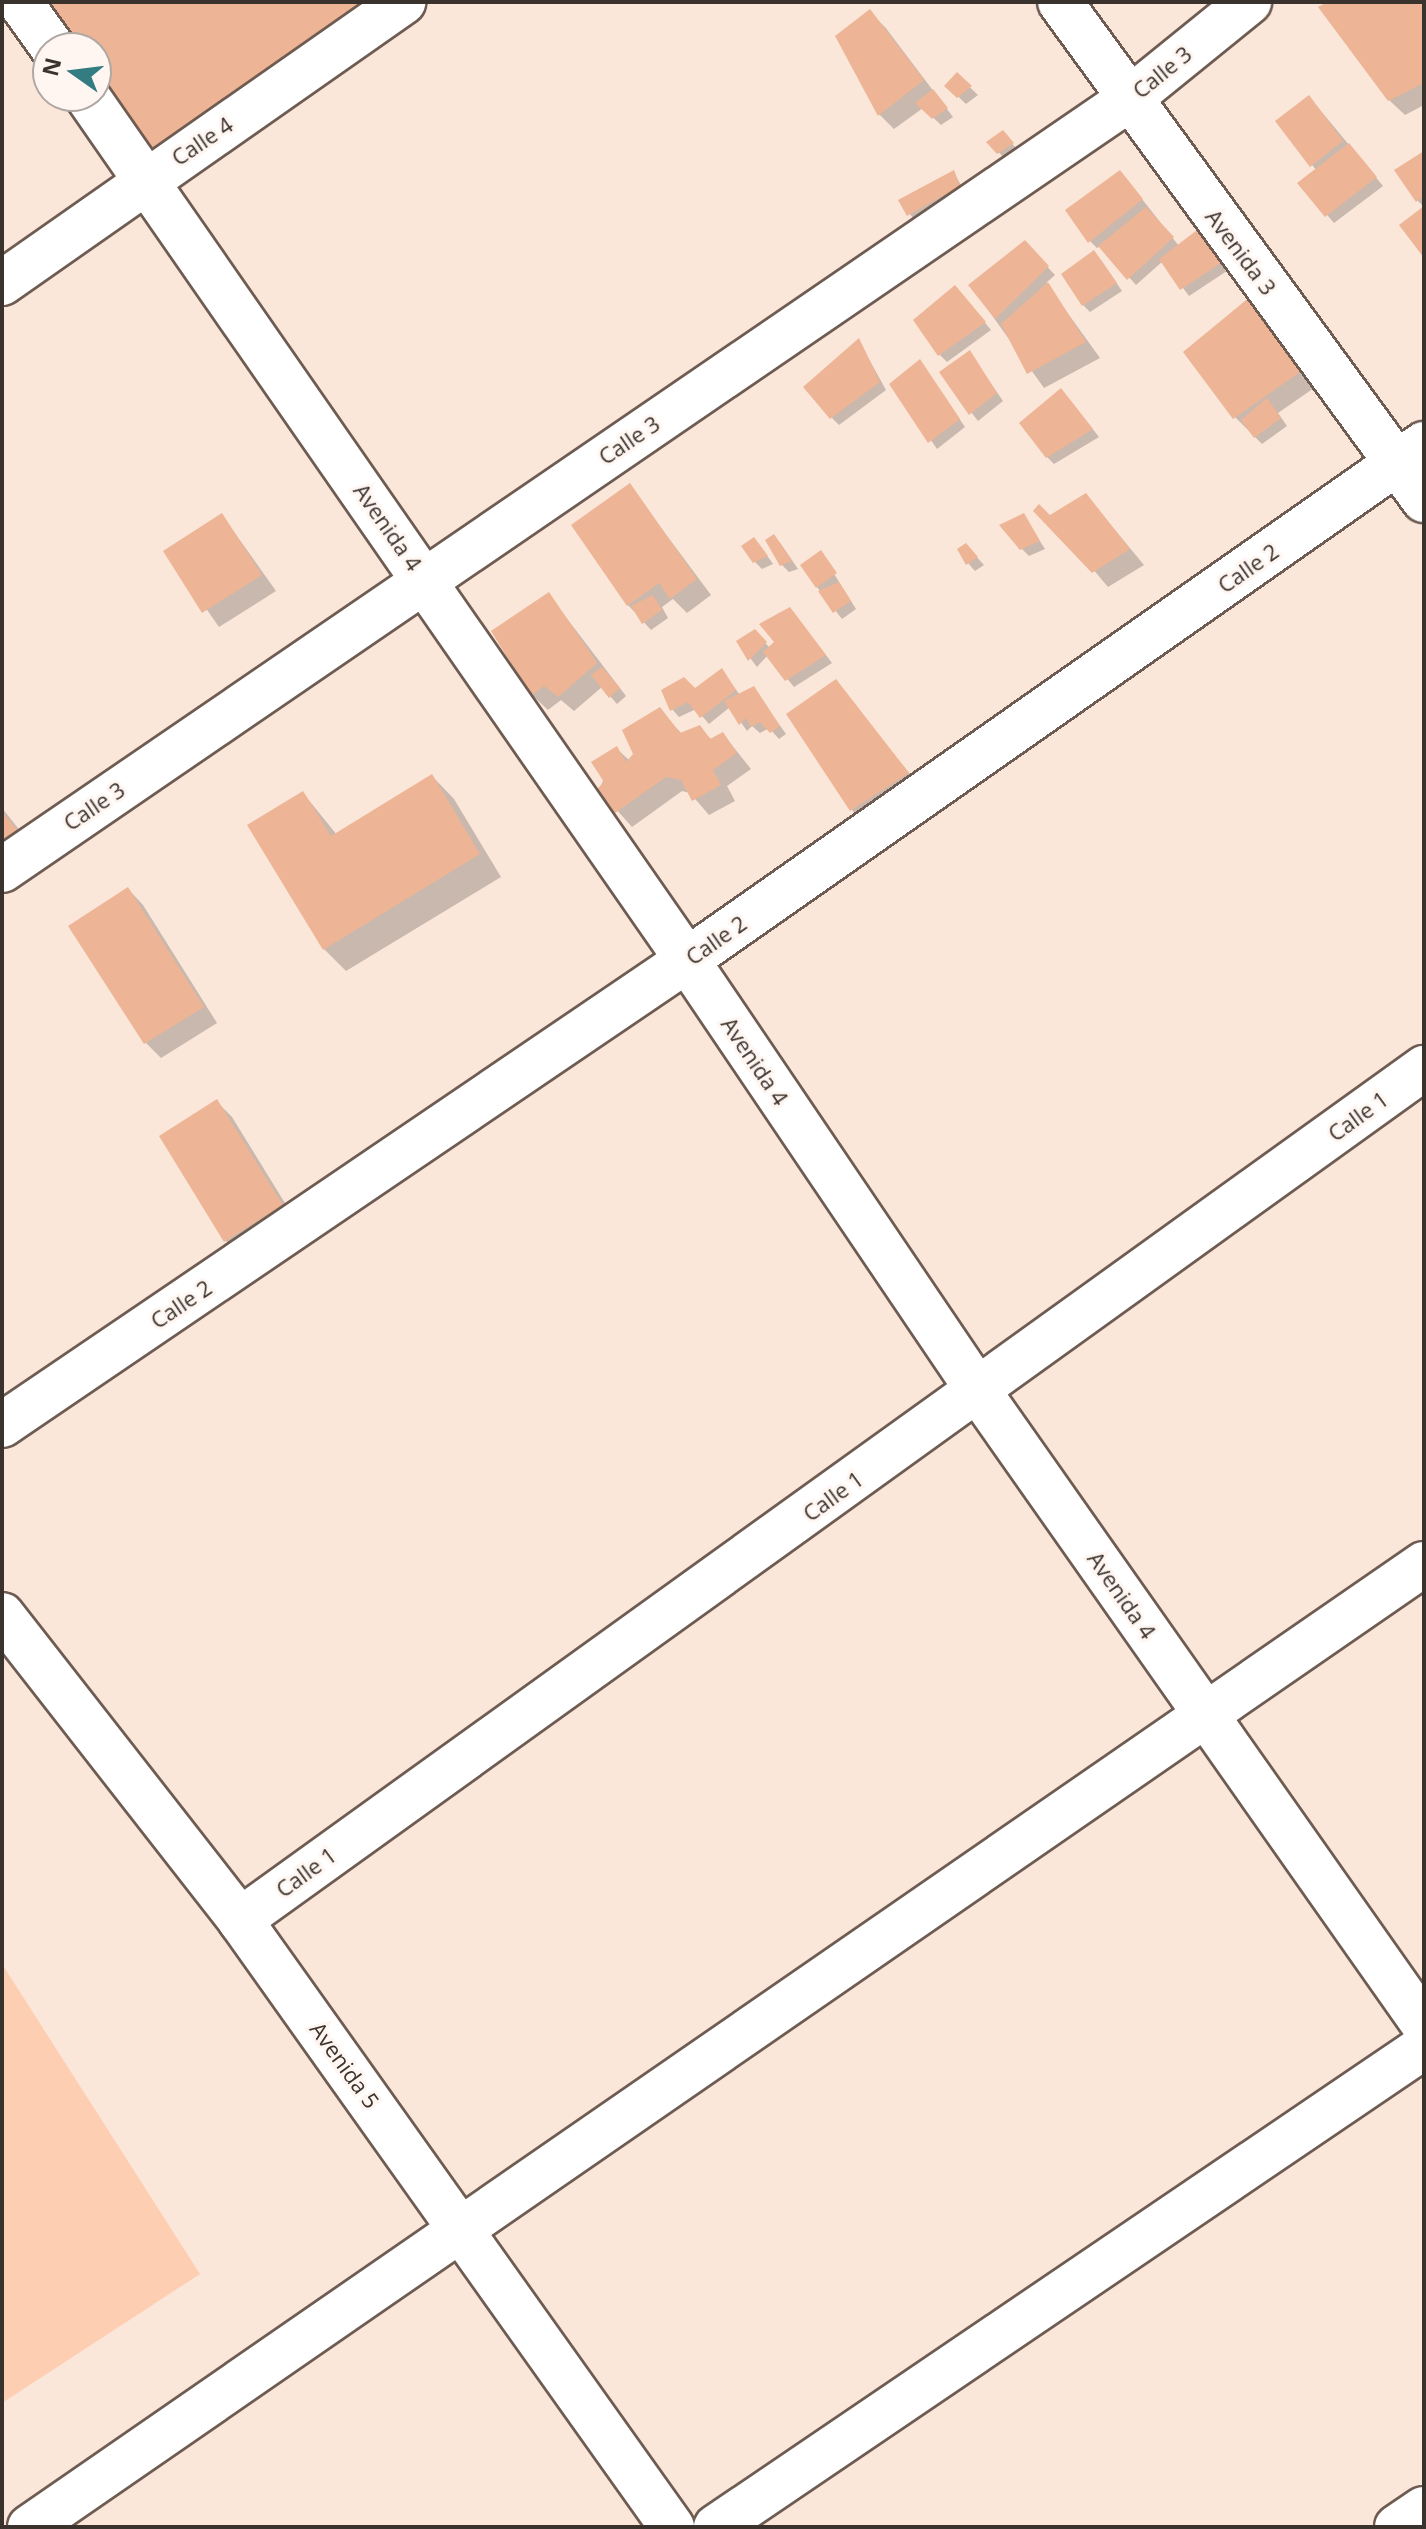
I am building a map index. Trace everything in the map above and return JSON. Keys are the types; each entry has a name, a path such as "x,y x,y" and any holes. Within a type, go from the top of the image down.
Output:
{"street":[{"path":"20,2 42,32"},
{"name":"Calle 4","path":"2,283 404,2"},
{"name":"Avenida 3","path":"1060,2 1128,100 1411,454 1424,500"},
{"name":"Calle 3","path":"2,870 1128,100 1249,2"},
{"name":"Avenida 4","path":"99,112 425,579 979,1392 1424,2025"},
{"name":"Calle 2","path":"2,1425 687,960 1411,454"},
{"name":"Calle 1","path":"240,1920 979,1392 1424,1068"},
{"path":"30,2527 461,2225 1208,1716 1424,1564"},
{"name":"Avenida 5","path":"2,1615 240,1920 461,2225 672,2527"},
{"path":"716,2527 1424,2047"},
{"path":"1397,2527 1424,2509"}],"shaded area":[{"path":"2,1964 200,2274 2,2403"}],"building":[{"path":"20,2 369,2 136,165 105,112 112,112 112,32 42,32"},
{"path":"1327,2 1424,2 1424,83 1388,101 1318,7"},
{"path":"870,9 924,80 878,116 835,36"},
{"path":"957,72 972,86 957,98 944,86"},
{"path":"933,89 948,108 932,119 915,103"},
{"path":"1309,95 1343,141 1310,167 1275,121"},
{"path":"1003,130 1014,143 997,154 986,142"},
{"path":"1349,143 1377,177 1325,217 1297,183"},
{"path":"1424,151 1424,196 1416,202 1394,170"},
{"path":"954,170 960,186 907,216 898,200"},
{"path":"1120,170 1143,199 1088,243 1065,210"},
{"path":"1424,206 1424,258 1399,225"},
{"path":"1146,207 1174,237 1127,280 1098,246"},
{"path":"1209,221 1230,257 1180,290 1159,259"},
{"path":"1025,240 1049,266 995,319 968,285"},
{"path":"1094,250 1117,283 1082,306 1061,274"},
{"path":"1048,282 1086,342 1027,374 1001,324"},
{"path":"955,285 986,322 938,356 913,320"},
{"path":"1251,296 1300,372 1233,419 1183,352"},
{"path":"859,338 880,382 830,419 803,387"},
{"path":"970,350 997,393 969,415 939,372"},
{"path":"920,359 960,419 928,443 889,384"},
{"path":"1061,388 1093,429 1046,458 1019,423"},
{"path":"1267,398 1281,418 1254,438 1241,420"},
{"path":"630,483 697,579 670,599 659,583 627,606 571,525"},
{"path":"1086,493 1130,549 1092,573 1033,511 1039,504 1050,515"},
{"path":"222,513 262,575 202,613 163,551"},
{"path":"1024,513 1040,541 1020,550 999,525"},
{"path":"774,534 792,561 780,566 765,540"},
{"path":"754,537 768,556 753,563 741,546"},
{"path":"966,543 978,557 966,565 957,549"},
{"path":"821,550 837,573 816,588 800,565"},
{"path":"839,582 851,601 833,613 818,591"},
{"path":"549,592 597,663 558,697 544,686 531,696 491,631"},
{"path":"653,595 662,610 642,624 631,606"},
{"path":"790,607 826,655 785,681 763,652 774,642 759,624"},
{"path":"755,629 767,642 748,661 736,641"},
{"path":"602,667 620,688 609,698 591,675"},
{"path":"722,668 736,690 700,718 688,702 670,711 661,690 684,677 695,688"},
{"path":"836,679 909,773 850,811 786,714"},
{"path":"754,686 780,726 770,733 760,722 751,727 746,718 739,725 724,701"},
{"path":"660,707 680,733 700,725 710,739 723,732 737,753 713,770 721,785 692,801 681,780 666,777 615,813 597,789 604,782 591,762 617,746 626,762 633,754 622,730"},
{"path":"432,774 480,854 323,950 247,825 303,791 331,836"},
{"path":"2,811 21,835 2,850"},
{"path":"128,887 204,1007 144,1044 68,926"},
{"path":"217,1099 283,1205 224,1242 159,1136"}]}
